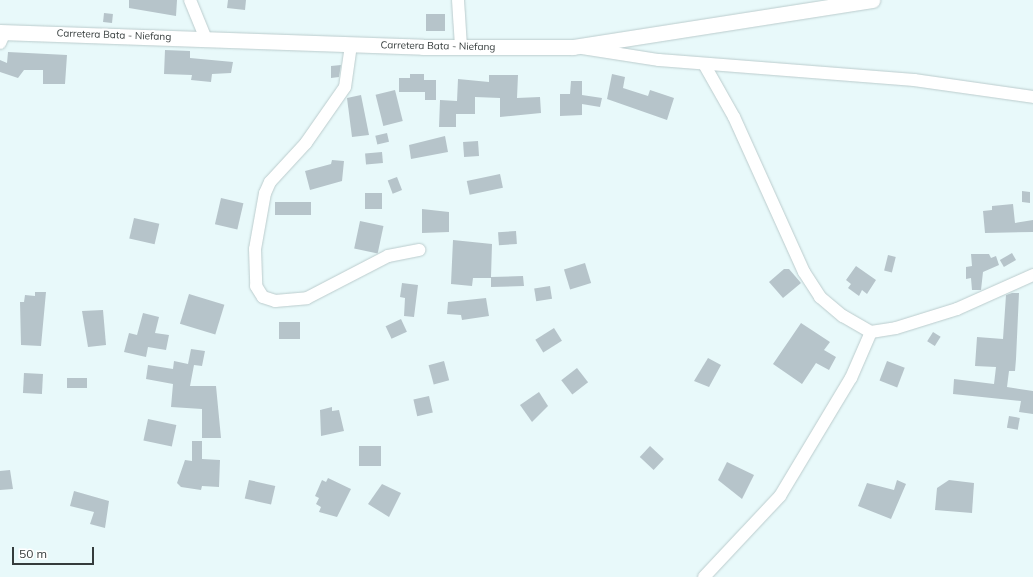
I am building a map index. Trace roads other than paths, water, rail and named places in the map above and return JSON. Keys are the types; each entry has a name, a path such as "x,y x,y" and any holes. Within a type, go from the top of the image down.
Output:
{"main road":[{"name":"Carretera Bata - Niefang","path":"2,36 206,38 461,47 573,46 872,0"}],"street":[{"path":"190,0 206,38"},
{"path":"458,0 461,47"},
{"path":"351,44 345,87 306,143 270,182 255,249 256,286 263,297 275,301 307,298 388,256 419,250"},
{"path":"573,46 704,64 914,80 1033,97"},
{"path":"704,64 734,117 820,297 871,332 926,320 1033,275"},
{"path":"704,577 780,496 851,378 871,332"}]}
